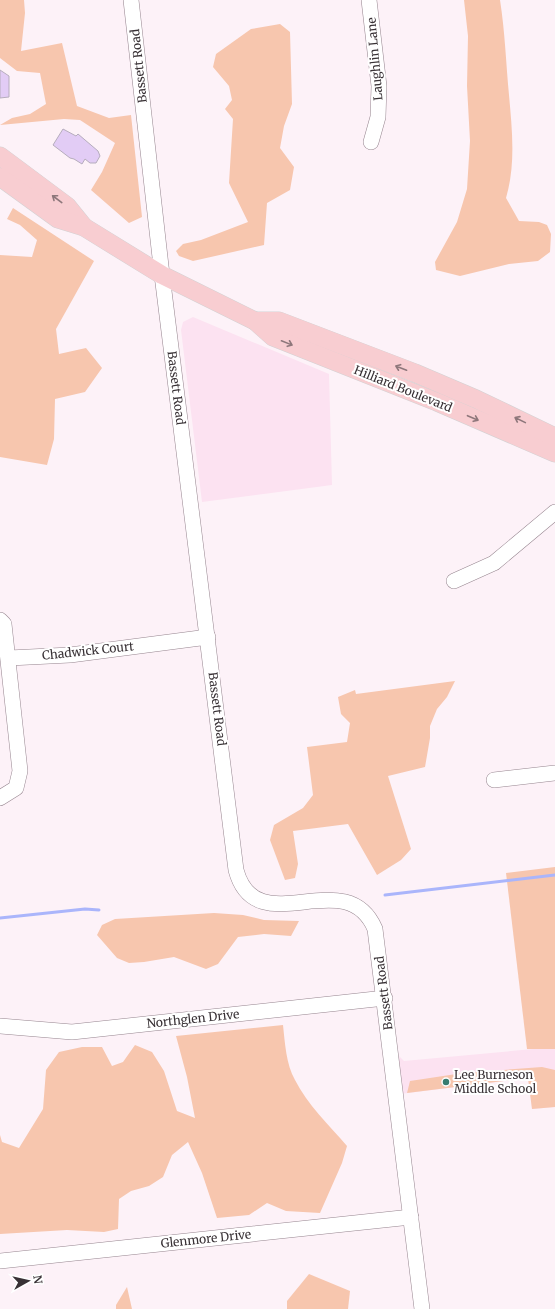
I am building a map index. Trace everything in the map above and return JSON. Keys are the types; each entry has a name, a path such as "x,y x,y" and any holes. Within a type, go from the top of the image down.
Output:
{"main road":[{"name":"Hilliard Boulevard","path":"0,156 67,206 84,227"},
{"name":"Hilliard Boulevard","path":"0,177 58,219 84,227 162,275 255,321 273,337 437,402 555,453"},
{"name":"Hilliard Boulevard","path":"255,321 279,321 415,373 476,399 555,437"}],"street":[{"name":"Bassett Road","path":"132,0 162,275 235,863 239,880 244,889 251,896 266,903 284,904 336,900 348,902 360,908 371,921 377,935 422,1309"},
{"name":"Laughlin Lane","path":"369,0 379,86 378,117 371,142"},
{"path":"454,581 494,563 555,512"},
{"path":"0,620 4,624 20,771 16,788 0,798"},
{"name":"Chadwick Court","path":"8,658 70,655 208,637"},
{"path":"494,780 555,773"},
{"name":"Northglen Drive","path":"0,1026 72,1032 385,998"},
{"name":"Glenmore Drive","path":"0,1261 411,1217"}],"shaded area":[{"path":"0,0 24,0 25,13 21,51 62,43 77,106 109,118 131,115 142,217 129,223 91,190 102,172 115,143 80,120 64,119 0,125 12,118 30,114 46,104 40,73 17,71 0,58"},
{"path":"464,0 500,0 512,134 511,172 506,198 519,221 539,222 547,225 551,234 550,252 538,261 509,264 460,276 436,270 435,262 457,222 467,189 470,141 467,86 468,36"},
{"path":"280,24 290,32 292,104 284,126 280,148 294,167 290,190 267,203 264,245 193,261 179,256 176,251 183,244 201,240 248,222 229,183 233,119 225,109 232,100 229,86 213,67 216,54 251,29"},
{"path":"13,208 94,261 56,329 59,354 86,348 102,368 85,392 55,399 54,439 47,465 0,457 0,255 32,257 37,240 20,225 7,219"},
{"path":"193,317 329,374 332,485 202,502 181,330 183,322"},
{"path":"455,681 447,697 437,709 430,726 430,738 425,767 388,776 411,849 401,860 377,875 348,824 293,831 298,864 295,878 285,880 270,840 274,825 303,808 313,795 307,747 347,742 350,723 341,714 338,697 355,690 356,694"},
{"path":"555,867 555,1049 527,1049 506,873"},
{"path":"214,913 243,915 264,920 299,921 291,936 264,934 238,937 218,964 206,969 174,957 129,963 117,958 97,935 102,925 115,919"},
{"path":"283,1025 288,1060 295,1080 312,1106 347,1146 342,1163 320,1213 286,1211 267,1203 249,1215 217,1218 202,1173 188,1142 172,1155 163,1177 149,1186 131,1191 119,1199 118,1229 104,1232 67,1230 0,1234 0,1135 2,1142 19,1148 43,1109 46,1070 59,1052 82,1047 102,1047 112,1066 123,1062 135,1045 152,1052 164,1071 177,1111 195,1118 187,1077 176,1036"},
{"name":"Lee Burneson Middle School","path":"544,1048 555,1049 555,1107 532,1109 528,1078 400,1094 396,1053 404,1061"},
{"path":"542,1067 555,1070 555,1107 532,1109 528,1078 407,1093 410,1081 463,1073"},
{"path":"309,1274 350,1291 348,1309 287,1309 287,1301"},
{"path":"127,1287 132,1309 116,1309 116,1305"}],"building":[{"path":"0,70 9,76 9,97 0,98"},
{"path":"63,129 76,136 78,134 98,151 100,156 96,163 90,163 85,159 82,164 70,158 53,145"}],"waterway":[{"path":"385,895 555,875"},
{"path":"0,918 85,909 99,910"}],"place":[{"name":"Lee Burneson Middle School","path":"446,1082"}]}
